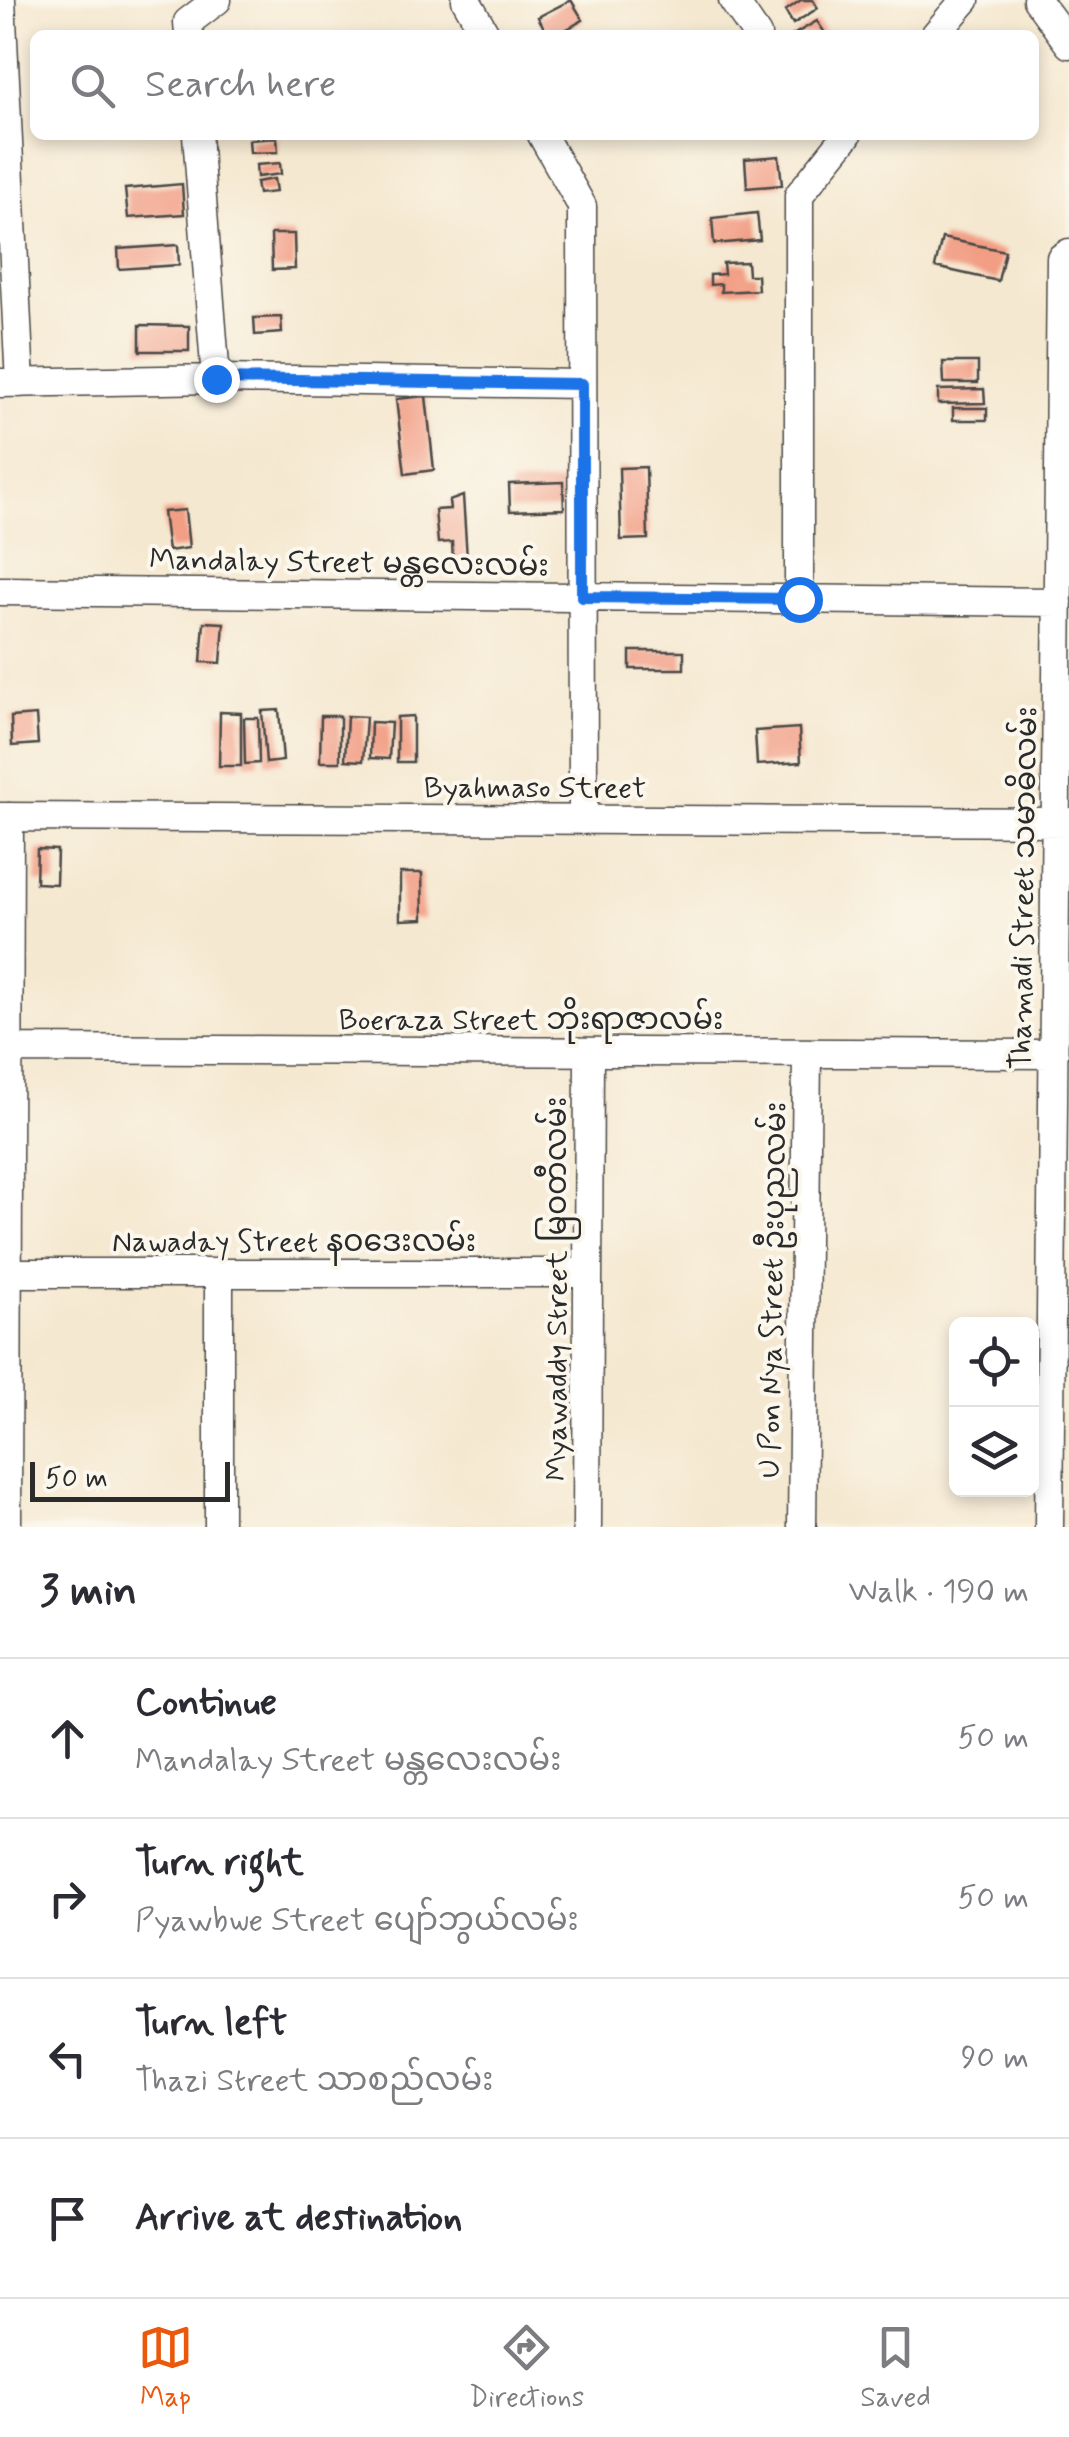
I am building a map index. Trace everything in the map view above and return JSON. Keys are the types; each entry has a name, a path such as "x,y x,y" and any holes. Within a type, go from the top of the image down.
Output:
{"street":[{"path":"1,0 10,383 216,379 582,384"},
{"path":"189,30 188,22 217,0"},
{"path":"466,0 483,30"},
{"path":"734,0 754,30"},
{"path":"939,30 966,0"},
{"path":"1037,0 1069,44"},
{"path":"197,140 216,379"},
{"path":"545,140 582,206 582,820"},
{"path":"799,599 799,195 835,140"},
{"name":"Thamadi Street သမာဓိလမ်း","path":"1049,1527 1060,1262 1054,1054 1062,822 1058,602 1061,258 1069,253"},
{"name":"Mandalay Street မန္တလေးလမ်း","path":"0,592 1058,602"},
{"path":"4,817 8,1527"},
{"name":"Byahmaso Street","path":"4,817 1062,822"},
{"name":"Boeraza Street ဘိုးရာဇာလမ်း","path":"8,1050 1054,1054"},
{"name":"Myawaddy Street မြဝတီလမ်း","path":"587,1527 589,1052"},
{"name":"U Pon Nya Street ဦးပုညလမ်း","path":"802,1527 807,1053"},
{"name":"Nawaday Street နဝဒေးလမ်း","path":"4,1273 588,1273"},
{"path":"219,1273 219,1527"}],"building":[{"path":"571,0 583,20 565,30 545,30 538,17"},
{"path":"801,0 813,0 818,8 793,24 785,11"},
{"path":"817,21 823,30 802,30"},
{"path":"249,140 277,140 278,152 250,153"},
{"path":"779,156 782,185 747,188 745,159"},
{"path":"280,163 281,174 257,177 256,165"},
{"path":"274,179 276,192 258,194 256,182"},
{"path":"182,184 184,214 128,218 125,189"},
{"path":"757,213 760,240 714,244 712,218"},
{"path":"271,234 294,234 295,269 272,270"},
{"path":"942,238 1005,251 998,281 935,267"},
{"path":"178,245 179,265 119,269 118,249"},
{"path":"747,262 748,275 757,275 758,290 721,292 721,284 710,285 710,275 724,274 723,263"},
{"path":"281,317 282,333 255,335 254,318"},
{"path":"140,325 189,326 189,351 140,351"},
{"path":"943,362 978,362 978,383 944,383"},
{"path":"984,389 985,403 938,404 938,390"},
{"path":"426,396 434,470 405,474 396,399"},
{"path":"953,408 987,408 987,420 953,420"},
{"path":"646,467 648,539 621,540 619,468"},
{"path":"563,482 564,509 510,511 509,484"},
{"path":"463,496 467,558 453,560 452,542 438,543 435,510 450,509 449,501"},
{"path":"185,510 189,548 168,551 163,512"},
{"path":"204,622 224,623 221,663 201,662"},
{"path":"630,651 684,651 684,669 630,669"},
{"path":"279,710 283,761 266,763 262,711"},
{"path":"220,712 241,713 241,766 219,766"},
{"path":"36,715 38,744 12,746 11,717"},
{"path":"321,716 340,716 340,762 320,762"},
{"path":"347,716 366,717 363,761 345,760"},
{"path":"413,716 413,762 397,762 397,717"},
{"path":"244,718 258,718 259,763 245,764"},
{"path":"371,722 391,723 389,759 370,758"},
{"path":"799,728 801,762 757,765 755,731"},
{"path":"37,849 57,850 56,884 36,883"},
{"path":"400,873 422,873 423,919 400,920"}],"route":[{"path":"216,379 582,384 582,597 799,599"}]}
